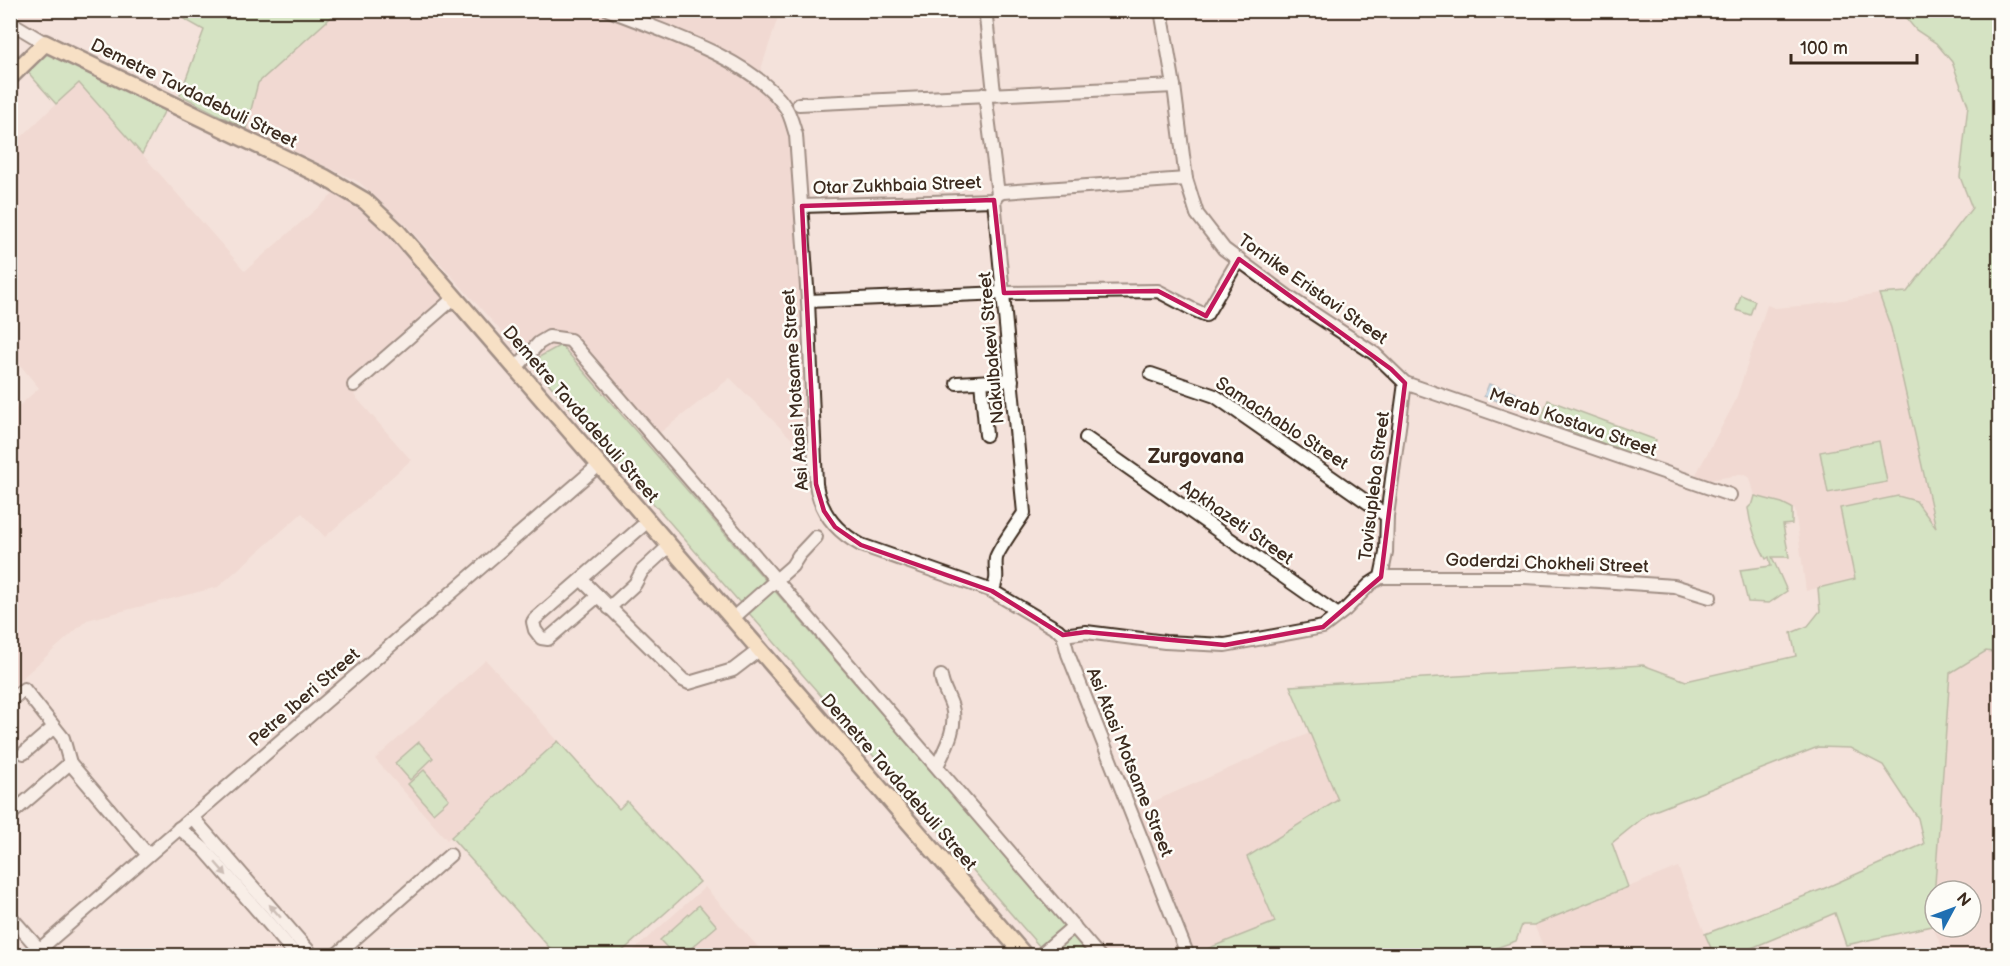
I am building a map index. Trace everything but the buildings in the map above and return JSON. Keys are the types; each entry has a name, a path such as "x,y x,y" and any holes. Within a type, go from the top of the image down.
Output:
{"main road":[{"path":"10,78 45,43"},
{"name":"Demetre Tavdadebuli Street","path":"45,43 345,188 365,201 396,230 1025,956"}],"street":[{"name":"Asi Atasi Motsame Street","path":"609,10 705,47 768,88 787,110 796,135 808,301 816,484 824,511 835,527 861,546 992,591 1053,626 1063,635 1068,654 1188,956"},
{"name":"Tornike Eristavi Street","path":"1161,10 1186,179 1197,214 1224,249 1290,298 1375,354 1405,383"},
{"name":"Nakulbakevi Street","path":"986,17 996,197 1024,513 996,557 998,572 992,591"},
{"name":"Demetre Tavdadebuli Street","path":"10,22 45,43"},
{"path":"799,104 1174,86"},
{"name":"Otar Zukhbaia Street","path":"802,206 996,197 1003,192 1186,179"},
{"path":"808,301 1004,293 1158,291 1206,315 1239,259"},
{"path":"354,385 454,298"},
{"path":"515,369 539,343 549,337 570,340 1099,956"},
{"name":"Samachablo Street","path":"1150,374 1215,396 1387,516"},
{"path":"957,383 1012,380"},
{"path":"981,382 986,435"},
{"name":"Merab Kostava Street","path":"1405,383 1730,495"},
{"name":"Tavisupleba Street","path":"1063,635 1086,632 1165,642 1225,645 1323,627 1345,610 1370,584 1382,577 1386,553 1387,516 1405,383"},
{"name":"Apkhazeti Street","path":"1086,438 1338,615"},
{"name":"Petre Iberi Street","path":"35,952 599,465"},
{"path":"598,596 550,637 541,638 534,630 535,619 648,521"},
{"path":"732,619 795,563 799,555 816,537"},
{"path":"609,608 635,584 642,571 669,546"},
{"name":"Goderdzi Chokheli Street","path":"1382,577 1524,577 1611,582 1674,586 1710,597"},
{"path":"582,580 683,680 689,683 733,670 759,650"},
{"path":"937,766 949,739 954,719 941,676"},
{"path":"10,701 24,689 63,738 70,763 148,855"},
{"path":"24,753 54,727"},
{"path":"10,815 70,763"},
{"path":"192,817 310,954"},
{"path":"179,828 204,849 297,956"},
{"path":"335,956 450,855"},
{"path":"10,916 35,952"},
{"path":"1040,956 1074,926"}],"highlighted area":[{"path":"994,200 1004,293 1158,291 1206,316 1239,259 1391,369 1405,383 1381,577 1323,627 1225,645 1086,632 1063,635 992,591 861,545 835,527 824,511 816,484 802,206"}],"shaded area":[{"path":"338,11 593,11 703,52 742,74 773,101 790,132 809,435 803,450 730,378 620,464 404,223 359,182 246,129 258,83"},
{"path":"622,11 780,11 759,75"},
{"path":"79,82 245,271 337,191 364,207 452,308 354,395 411,460 325,537 302,513 218,587 87,620 11,688 10,414 39,388 11,354 11,147"},
{"path":"1879,294 1891,328 1936,529 1854,578 1806,591 1795,510 1782,503 1755,496 1750,478 1745,474 1703,481 1694,478 1735,402 1767,305 1775,308 1811,305"},
{"path":"1986,650 1999,653 1999,955 1946,955 1938,939 1983,939 1983,879 1935,879 1950,673"},
{"path":"486,660 558,741 447,840 375,759"},
{"path":"1310,733 1338,800 1247,857 1276,922 1194,954 1134,810"},
{"path":"1678,867 1714,955 1547,955 1534,925"},
{"path":"705,887 765,955 627,956"}],"green space":[{"path":"170,11 338,11 258,83 246,129 180,95 204,30"},
{"path":"1900,11 2000,11 1999,653 1986,651 1950,673 1935,879 1923,879 1923,928 1846,945 1835,913 1735,955 1714,955 1705,934 1823,889 1924,844 1918,818 1883,765 1850,748 1818,747 1649,813 1612,843 1628,887 1534,925 1522,925 1516,941 1476,955 1194,955 1275,922 1247,857 1338,800 1290,686 1643,665 1686,681 1796,656 1791,633 1808,626 1820,611 1818,588 1855,579 1840,508 1898,496 1916,501 1936,528 1891,328 1879,294 1907,292 1972,208 1960,177 1968,105 1952,62 1936,43 1916,30"},
{"path":"45,50 166,108 142,154 79,83 56,104 25,69"},
{"path":"1741,295 1755,301 1750,315 1736,310"},
{"path":"561,345 1091,955 1047,955 530,362"},
{"path":"1548,400 1656,440 1648,460 1541,420"},
{"path":"1879,441 1887,482 1828,493 1820,452"},
{"path":"1755,496 1792,508 1792,524 1783,525 1789,557 1772,557 1787,591 1769,603 1748,602 1740,570 1771,566 1769,557 1766,559 1750,522 1748,508"},
{"path":"558,741 619,809 627,801 700,882 618,955 556,955 451,837"},
{"path":"419,742 433,758 410,780 395,763"},
{"path":"424,770 449,799 433,813 408,784"},
{"path":"699,905 717,926 683,955 674,955 660,940"}],"water":[{"path":"1489,384 1516,393 1511,406 1484,396"}],"district":[{"name":"Zurgovana","path":"1196,456"}]}
